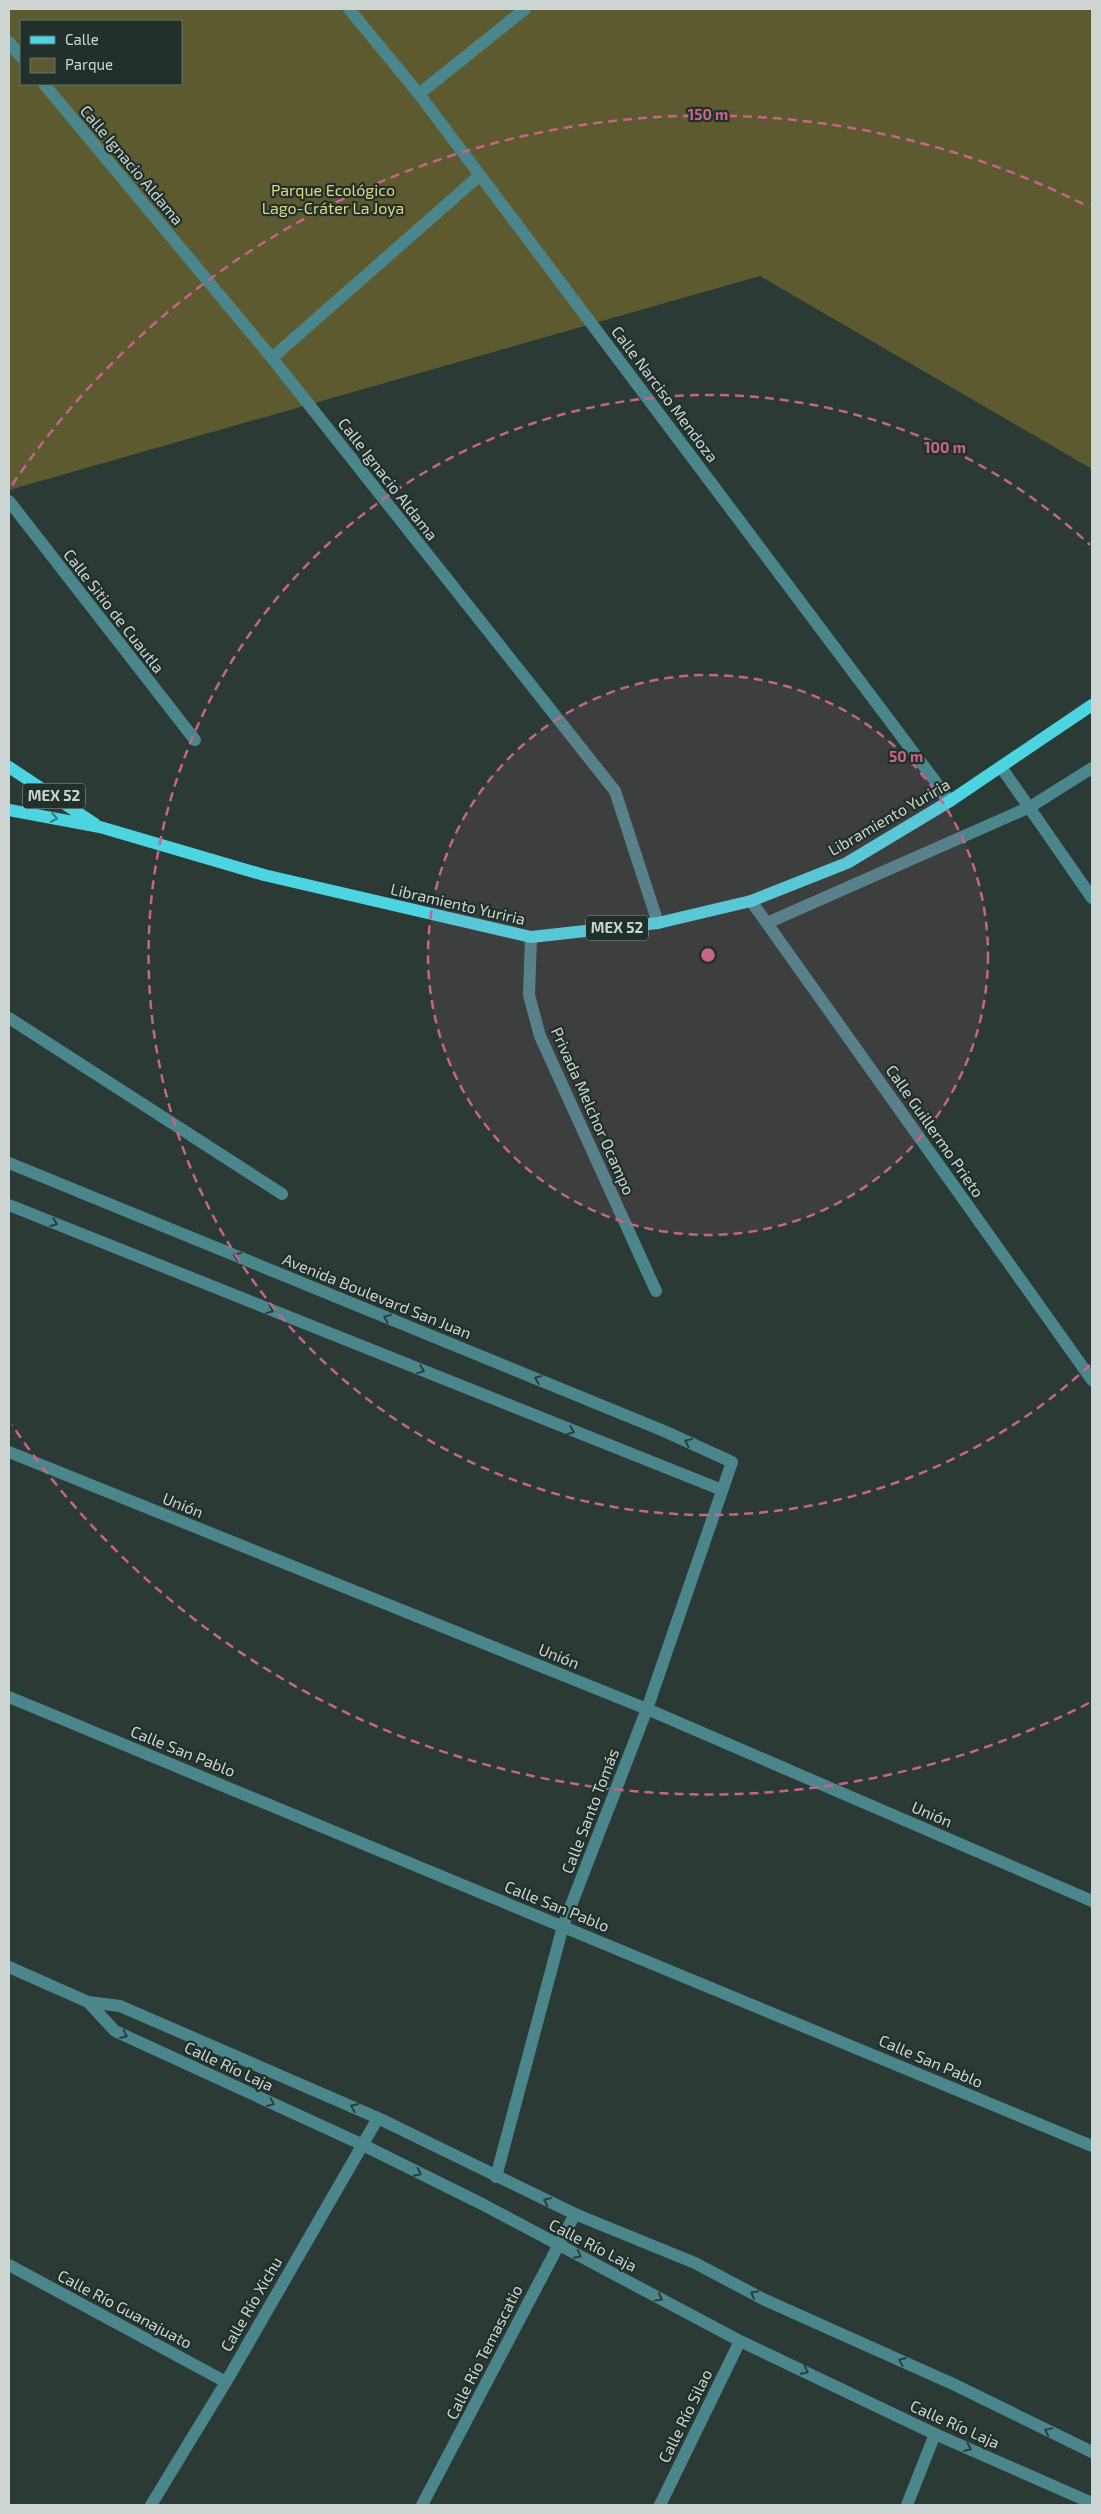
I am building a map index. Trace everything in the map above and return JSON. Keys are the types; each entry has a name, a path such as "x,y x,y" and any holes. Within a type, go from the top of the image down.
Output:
{"main road":[{"name":"Libramiento Yuriria","path":"9,810 100,827 264,875 531,937 658,923 751,901 847,863 950,801 1092,706"},
{"name":"Libramiento Yuriria","path":"9,767 100,827"}],"street":[{"name":"Calle Narciso Mendoza","path":"349,9 419,94 950,801"},
{"path":"419,94 525,9"},
{"path":"9,42 20,56"},
{"name":"Calle Ignacio Aldama","path":"45,85 272,358 614,791 658,923"},
{"path":"272,358 480,175"},
{"name":"Calle Sitio de Cuautla","path":"9,501 195,740"},
{"path":"1001,767 1092,898"},
{"path":"767,923 1030,807 1092,768"},
{"name":"Calle Guillermo Prieto","path":"751,901 1092,1380"},
{"name":"Privada Melchor Ocampo","path":"531,937 529,995 540,1036 656,1291"},
{"path":"9,1018 282,1194"},
{"name":"Avenida Boulevard San Juan","path":"9,1163 654,1427 732,1462"},
{"path":"9,1205 722,1490"},
{"name":"Unión","path":"9,1452 647,1709 1092,1901"},
{"name":"Calle Santo Tomás","path":"496,2176 563,1926 647,1709 732,1462"},
{"name":"Calle San Pablo","path":"9,1697 1092,2146"},
{"name":"Calle Río Laja","path":"9,1968 88,2002 120,2006 378,2118 575,2214 696,2263 763,2299 953,2384 1092,2452"},
{"name":"Calle Río Laja","path":"88,2002 115,2031 361,2144 482,2204 740,2341 935,2434 1092,2503"},
{"name":"Calle Río Xichu","path":"151,2505 226,2382 361,2144 378,2118"},
{"name":"Calle Río Temascatio","path":"422,2505 575,2214"},
{"name":"Calle Río Guanajuato","path":"9,2265 226,2382"},
{"name":"Calle Río Silao","path":"660,2505 740,2341"},
{"path":"907,2505 935,2434"}],"green space":[{"name":"Parque Ecológico Lago-Cráter La Joya","path":"9,9 1092,9 1092,469 760,276 9,490"}]}
